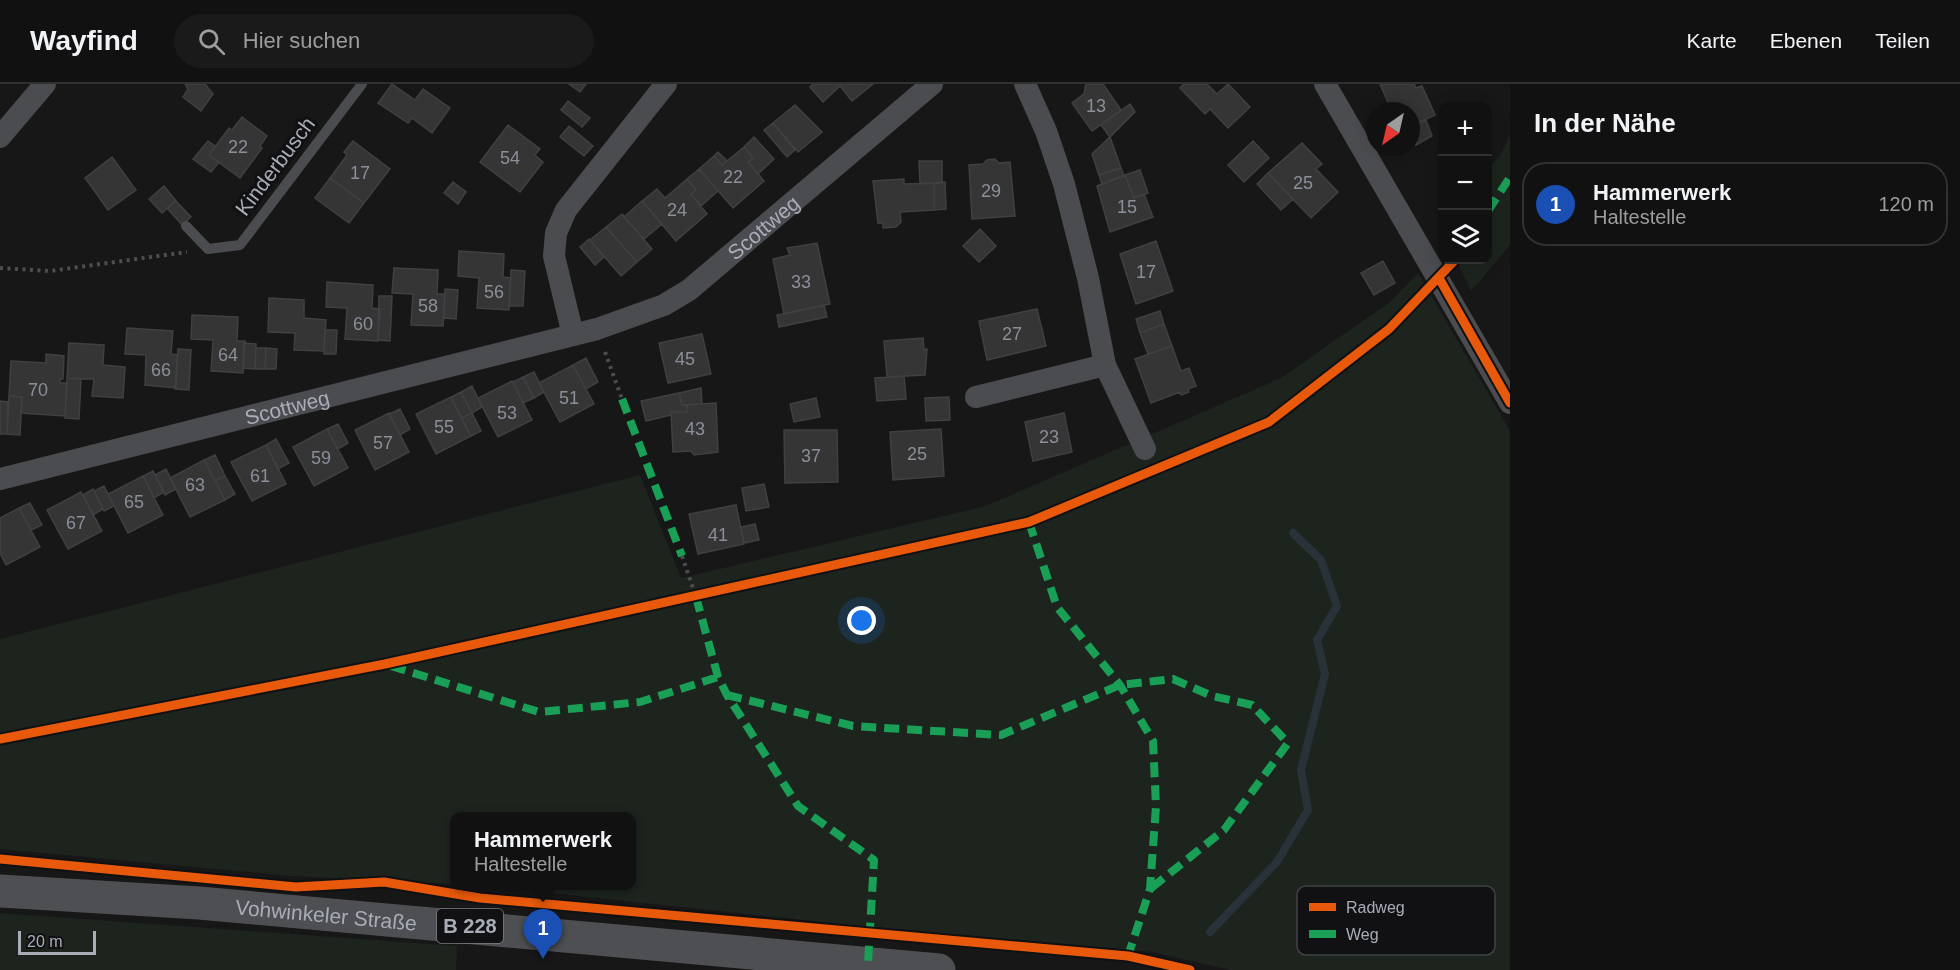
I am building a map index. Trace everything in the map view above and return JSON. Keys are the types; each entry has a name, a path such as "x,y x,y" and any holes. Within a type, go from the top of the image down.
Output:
{"main road":[{"name":"Vohwinkeler Straße","path":"0,891 223,905 939,970"}],"street":[{"path":"0,137 45,84"},
{"path":"573,335 554,256 556,233 566,210 666,84"},
{"name":"Scottweg","path":"0,479 597,329 664,305 689,290 932,84"},
{"path":"1025,84 1046,131 1064,184 1088,278 1105,365 1145,448"},
{"path":"1325,84 1510,403"},
{"path":"976,397 1105,365"}],"lane":[{"name":"Kinderbusch","path":"208,249 240,245 362,84"},
{"path":"186,226 208,249"}],"path":[{"path":"0,268 50,271 208,249"},
{"path":"597,329 622,399"},
{"path":"682,556 696,597"}],"shaded area":[{"path":"1510,135 1510,245 1471,291 1458,264 1492,264 1492,165 1501,154"},
{"path":"1418,273 1510,431 1510,970 1231,970 1152,952 861,926 523,890 636,890 636,812 450,812 450,884 292,876 0,849 0,639 640,475 681,578 986,506 1281,378 1390,302"},
{"path":"0,913 457,946 456,970 0,970"}],"building":[{"path":"185,84 205,84 213,94 201,111 183,97 188,89"},
{"path":"392,84 415,100 423,89 450,108 432,133 412,118 408,123 378,103"},
{"path":"569,84 586,84 580,92"},
{"path":"813,84 873,84 852,101 840,86 823,102 810,87"},
{"path":"1086,84 1103,84 1121,110 1092,131 1072,103 1084,94"},
{"path":"1184,84 1207,84 1217,94 1228,84 1250,107 1228,128 1210,109 1205,114 1180,88"},
{"path":"1380,84 1414,84 1416,88 1422,86 1435,115 1420,122 1420,102 1388,102"},
{"path":"568,101 590,118 582,127 561,110"},
{"path":"1130,104 1135,112 1110,137 1101,125"},
{"path":"795,105 822,132 798,152 773,123"},
{"path":"242,117 267,136 260,146 262,148 240,178 209,155 229,128 232,130"},
{"path":"1426,120 1432,136 1420,143 1420,122"},
{"path":"773,123 795,150 787,157 764,130"},
{"path":"508,125 540,149 535,155 543,162 520,192 480,162"},
{"path":"569,126 593,146 584,156 560,137"},
{"path":"754,137 774,159 758,174 748,162 753,158 744,147"},
{"path":"1110,137 1121,168 1099,175 1092,154"},
{"path":"208,141 215,146 209,155 219,162 211,172 193,159"},
{"path":"353,141 390,169 364,203 330,178 347,155 344,152"},
{"path":"1253,141 1269,158 1244,182 1228,165"},
{"path":"1302,143 1322,164 1316,169 1338,192 1311,218 1268,173"},
{"path":"744,147 753,158 748,162 764,181 733,208 699,169 714,156 722,165"},
{"path":"718,152 727,161 722,165 714,156"},
{"path":"112,157 136,190 108,210 85,178"},
{"path":"995,159 999,163 1010,162 1015,216 972,219 969,165 983,164 987,160"},
{"path":"919,161 942,161 942,183 920,184"},
{"path":"1121,168 1124,176 1102,184 1099,175"},
{"path":"699,169 718,191 701,206 691,194 696,190 687,179"},
{"path":"1140,170 1148,193 1134,198 1125,175"},
{"path":"1268,173 1293,199 1281,210 1257,184"},
{"path":"1125,175 1134,198 1144,194 1153,217 1110,232 1097,186"},
{"path":"330,178 364,203 349,223 315,198"},
{"path":"687,179 696,190 691,194 707,214 676,241 642,201 657,189 665,198"},
{"path":"904,179 904,184 934,183 934,210 900,212 901,222 896,227 883,228 883,223 878,223 873,181"},
{"path":"453,182 466,192 458,204 444,193"},
{"path":"945,182 946,209 934,210 934,183"},
{"path":"164,186 176,201 162,213 149,199"},
{"path":"176,201 191,217 182,225 167,208"},
{"path":"642,201 662,224 644,239 624,217"},
{"path":"622,214 652,249 637,262 606,227"},
{"path":"606,227 637,262 621,276 590,240"},
{"path":"980,229 996,246 979,262 963,246"},
{"path":"589,239 604,257 595,265 580,247"},
{"path":"1156,241 1173,291 1136,304 1120,254"},
{"path":"817,243 830,304 784,314 773,259 790,255 787,248"},
{"path":"459,251 504,254 503,277 511,278 509,310 477,308 479,278 458,276"},
{"path":"1383,261 1395,283 1374,295 1361,273"},
{"path":"394,268 438,270 437,294 445,294 443,326 411,325 413,294 392,293"},
{"path":"511,270 525,271 523,306 509,306"},
{"path":"327,282 373,285 372,308 380,309 378,341 345,339 347,308 326,307"},
{"path":"445,289 458,290 456,319 444,318"},
{"path":"379,296 392,296 390,341 378,340"},
{"path":"269,298 304,300 304,318 326,320 324,351 294,350 295,333 268,332"},
{"path":"824,305 827,317 779,327 777,315"},
{"path":"1037,309 1046,346 987,360 979,321"},
{"path":"1160,311 1164,324 1140,333 1136,319"},
{"path":"192,315 238,317 237,341 245,341 243,373 211,371 213,340 191,339"},
{"path":"1164,324 1172,346 1148,354 1140,333"},
{"path":"127,328 173,331 171,354 178,355 176,388 145,385 146,355 125,354"},
{"path":"325,330 337,330 336,354 324,354"},
{"path":"702,334 711,374 668,383 659,343"},
{"path":"923,338 924,350 927,349 925,375 887,377 884,341"},
{"path":"69,343 104,345 103,365 125,367 123,398 92,396 94,379 67,378"},
{"path":"244,343 256,344 255,369 243,368"},
{"path":"1172,346 1181,371 1189,368 1196,386 1188,389 1189,392 1181,395 1180,392 1151,403 1135,359"},
{"path":"256,348 266,348 265,369 255,369"},
{"path":"266,348 277,349 276,369 265,369"},
{"path":"178,349 191,350 189,390 175,389"},
{"path":"46,354 64,356 63,379 60,379 60,383 67,383 65,416 21,413 22,397 9,396 11,361 46,363"},
{"path":"586,358 598,382 586,389 573,365"},
{"path":"573,365 594,404 560,422 539,383"},
{"path":"534,372 544,392 534,398 523,377"},
{"path":"904,376 906,399 877,401 875,378"},
{"path":"523,377 534,398 523,403 513,382"},
{"path":"67,378 81,379 79,419 65,418"},
{"path":"512,381 532,420 498,437 478,398"},
{"path":"472,386 482,407 472,413 461,392"},
{"path":"701,388 702,404 682,405 679,393"},
{"path":"461,392 472,413 461,418 451,397"},
{"path":"679,393 682,405 687,405 687,412 671,412 671,415 646,421 641,401"},
{"path":"9,396 22,397 20,435 7,434"},
{"path":"451,397 471,436 436,454 416,414"},
{"path":"949,397 950,420 926,421 925,398"},
{"path":"816,398 820,417 794,422 790,404"},
{"path":"0,401 8,402 7,434 0,434"},
{"path":"716,403 718,452 694,455 691,451 673,452 671,412 687,412 687,405"},
{"path":"400,409 410,429 400,435 389,414"},
{"path":"389,413 409,452 375,470 355,430"},
{"path":"472,413 481,431 471,436 461,418"},
{"path":"1064,413 1072,452 1033,461 1025,422"},
{"path":"338,424 348,443 338,449 327,429"},
{"path":"327,429 348,468 314,486 293,447"},
{"path":"941,429 944,476 893,480 890,432"},
{"path":"784,430 837,430 838,482 785,483"},
{"path":"276,439 289,463 278,469 266,445"},
{"path":"266,445 286,484 252,501 231,462"},
{"path":"215,455 225,476 215,481 204,460"},
{"path":"204,460 225,500 190,517 170,478"},
{"path":"166,469 176,489 165,495 155,475"},
{"path":"153,471 164,492 154,498 143,476"},
{"path":"143,476 163,515 128,533 108,494"},
{"path":"225,476 235,494 225,500 215,481"},
{"path":"764,484 769,507 746,511 742,488"},
{"path":"104,486 114,506 104,511 94,491"},
{"path":"93,489 103,509 93,515 83,495"},
{"path":"81,492 102,531 68,549 47,510"},
{"path":"30,503 42,525 31,530 19,508"},
{"path":"736,505 744,544 698,554 689,514"},
{"path":"19,508 40,547 6,565 0,553 0,518"},
{"path":"755,524 759,540 744,543 741,527"}],"waterway":[{"path":"1210,932 1277,862 1308,810 1301,770 1325,674 1317,640 1337,606 1321,560 1293,533"}],"marked path":[{"path":"1489,210 1510,177"},
{"path":"622,399 682,556"},
{"path":"1029,522 1057,607 1120,685 1153,741 1156,806 1150,889 1128,956"},
{"path":"696,597 718,677 727,695 798,806 874,860 868,963"},
{"path":"391,666 539,712 640,702 718,677"},
{"path":"727,695 853,726 1001,735 1120,685 1173,679 1212,696 1252,705 1288,743 1224,830 1150,889"}],"cycle path":[{"path":"0,739 385,664 1029,522 1269,422 1389,329 1451,264"},
{"path":"1439,278 1510,403"},
{"path":"0,859 296,887 384,882 480,898 1128,956 1190,970"}],"place":[{"name":"Hammerwerk","path":"543,959"}]}
